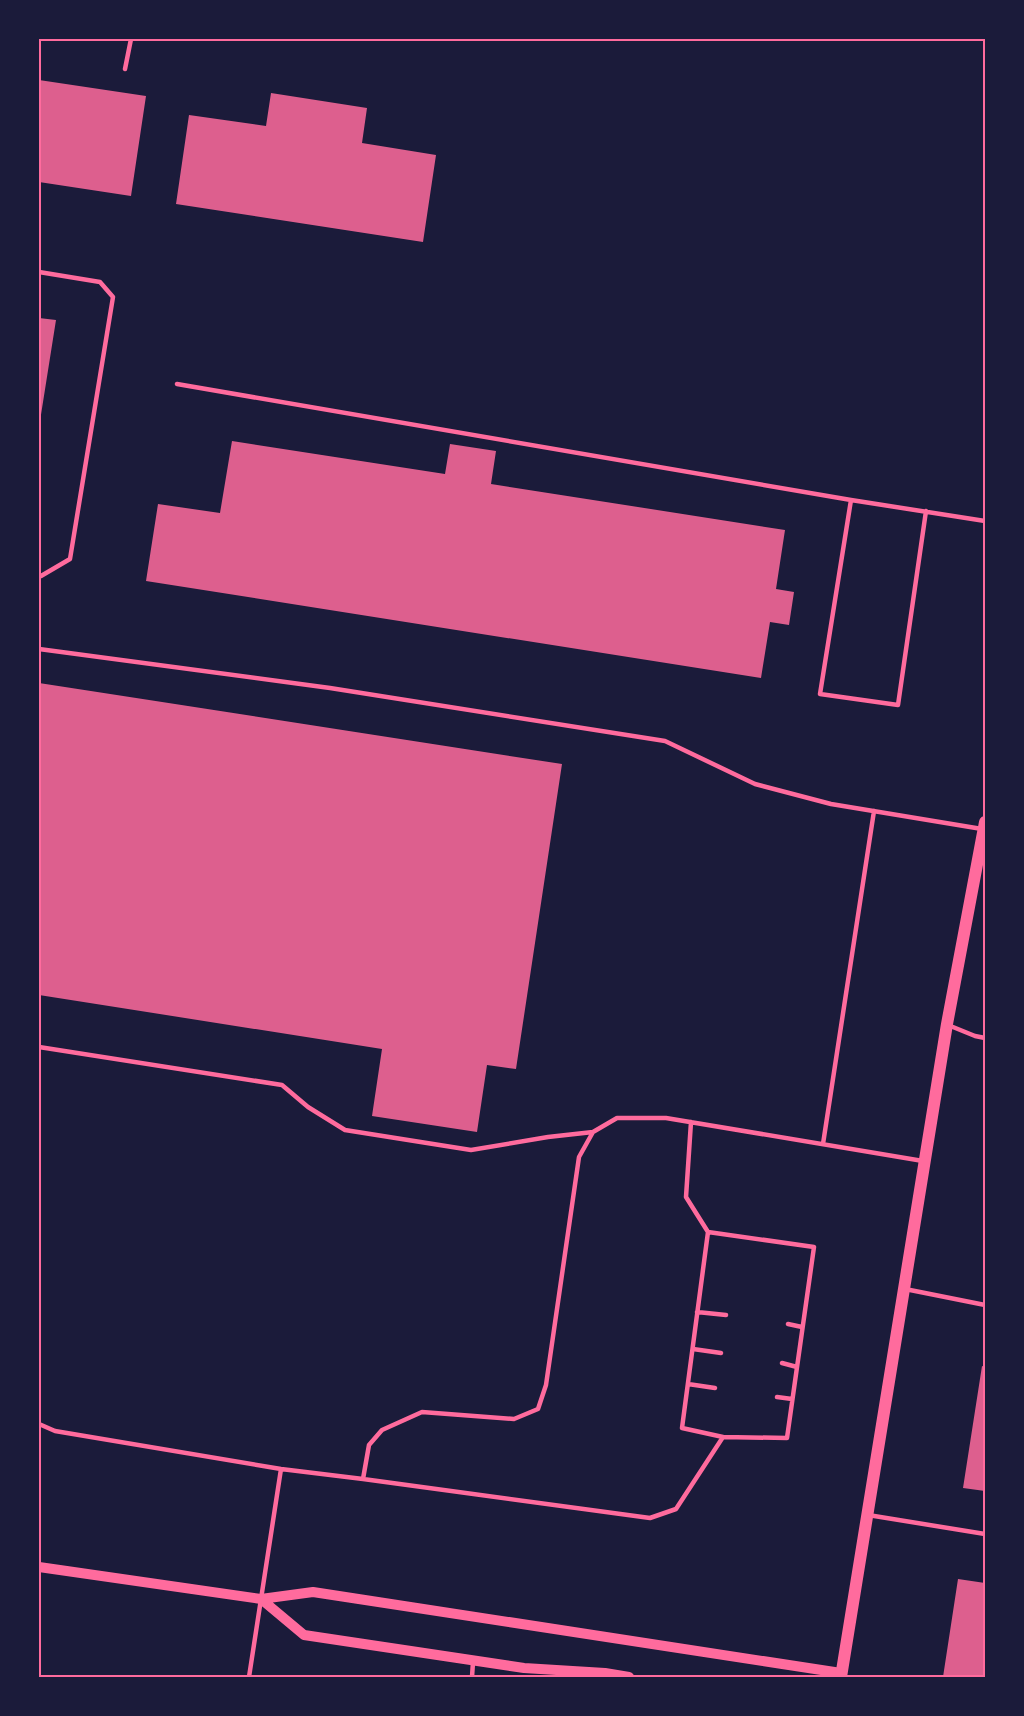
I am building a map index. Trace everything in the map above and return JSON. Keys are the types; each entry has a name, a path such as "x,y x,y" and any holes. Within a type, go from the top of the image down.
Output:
{"main road":[{"path":"841,1675 947,1024 985,827"}],"street":[{"path":"39,1567 261,1599 313,1592 841,1675"},
{"path":"261,1599 304,1635 524,1668 605,1673 629,1677"}],"lane":[{"path":"125,69 131,39"},
{"path":"39,272 100,282 113,297 70,559 39,576"},
{"path":"177,384 985,521"},
{"path":"851,500 820,694 898,705 926,511"},
{"path":"39,649 330,688 665,741 755,784 831,804 985,827"},
{"path":"823,1144 874,811"},
{"path":"947,1024 985,1038"},
{"path":"39,1047 282,1085 309,1107 345,1130 471,1150 593,1132 617,1118 666,1118 925,1162"},
{"path":"691,1122 686,1197 708,1232 682,1428 723,1437 787,1438 814,1247 708,1232"},
{"path":"363,1479 369,1445 382,1430 422,1412 514,1419 538,1409 546,1385 579,1157 593,1132"},
{"path":"904,1288 985,1305"},
{"path":"698,1312 726,1315"},
{"path":"788,1324 802,1327"},
{"path":"693,1349 721,1353"},
{"path":"782,1364 797,1367"},
{"path":"688,1384 715,1388"},
{"path":"777,1396 792,1399"},
{"path":"39,1424 55,1431 280,1469 650,1518 676,1509 723,1437"},
{"path":"249,1677 280,1469"},
{"path":"868,1515 985,1534"},
{"path":"472,1677 473,1661"}],"building":[{"path":"39,80 146,96 131,196 39,182"},
{"path":"271,93 367,108 362,143 436,155 423,242 176,204 189,115 266,126"},
{"path":"39,318 56,320 40,421 39,421"},
{"path":"232,441 445,474 450,444 496,451 491,484 785,530 776,589 794,592 789,625 770,622 761,678 146,581 158,504 220,513"},
{"path":"39,683 562,764 516,1069 487,1065 477,1132 372,1116 382,1049 39,995"},
{"path":"982,1366 985,1367 985,1491 963,1488"},
{"path":"958,1579 985,1583 985,1677 943,1677"}]}
